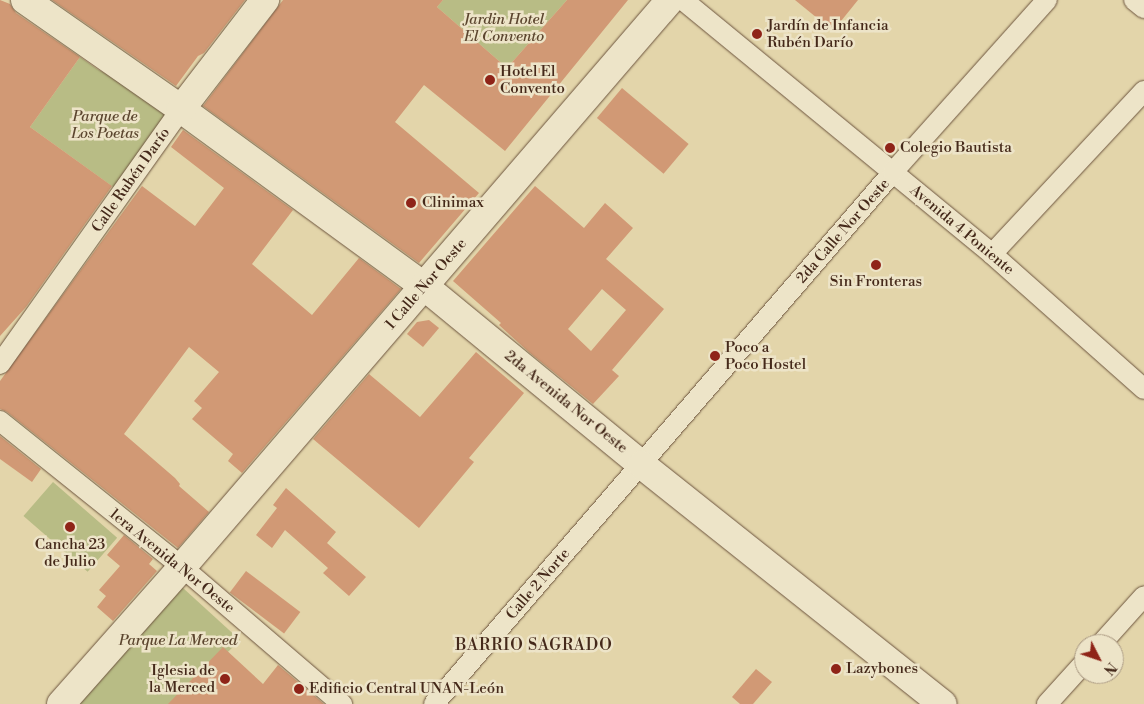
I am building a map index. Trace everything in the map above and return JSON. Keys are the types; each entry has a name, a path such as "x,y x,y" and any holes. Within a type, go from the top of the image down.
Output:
{"street":[{"name":"2da Avenida Nor Oeste","path":"24,0 182,109 424,286 642,464 943,704"},
{"name":"Calle Rubén Darío","path":"0,364 182,109 265,0"},
{"name":"1 Calle Nor Oeste","path":"61,704 182,567 670,0"},
{"name":"Avenida 4 Poniente","path":"683,0 992,254 1144,389"},
{"name":"2da Calle Nor Oeste","path":"642,464 893,172 1047,0"},
{"path":"1134,0 1144,8"},
{"path":"992,254 1144,91"},
{"name":"1era Avenida Nor Oeste","path":"0,421 182,567 342,704"},
{"name":"Calle 2 Norte","path":"434,704 642,464"},
{"path":"1110,634 1144,596"},
{"path":"1047,704 1074,674"}],"green space":[{"name":"Jardin Hotel El Convento","path":"443,0 567,0 507,68 437,7"},
{"name":"Parque de Los Poetas","path":"80,57 97,69 171,107 116,189 30,127"},
{"name":"Cancha 23 de Julio","path":"53,482 117,538 88,572 23,516"},
{"name":"Parque La Merced","path":"172,586 183,588 240,640 175,704 72,704"}],"building":[{"path":"0,0 10,4 16,13 80,57 30,127 112,186 26,307 0,336"},
{"path":"52,0 245,0 204,53 198,56 176,86"},
{"path":"283,0 443,0 437,7 507,68 567,0 628,0 505,151 424,85 395,122 479,193 419,263 203,106"},
{"path":"795,0 858,0 833,31"},
{"path":"622,88 689,144 664,174 597,118"},
{"path":"183,130 293,210 252,264 312,315 359,258 401,289 242,473 228,461 233,454 192,419 202,408 194,401 219,372 189,347 124,434 175,478 180,484 179,486 209,512 178,548 7,412 0,409 0,381 142,186 195,226 224,188 171,147"},
{"path":"535,186 584,228 605,203 633,228 606,259 664,309 612,370 619,376 593,404 530,353 499,325 501,323 453,281","holes":["602,289 626,310 591,351 568,329"]},
{"path":"429,320 439,328 423,347 407,334 417,322"},
{"path":"476,352 524,393 469,458 474,462 419,528 313,439 369,374 420,417"},
{"path":"0,436 41,469 32,482 0,459"},
{"path":"286,488 336,532 327,543 366,577 349,596 323,573 328,568 285,530 272,548 256,535 277,508 273,505"},
{"path":"124,535 153,559 149,564 157,571 113,621 97,607 106,596 99,590 120,566 107,555"},
{"path":"246,571 300,612 284,633 230,593"},
{"name":"Iglesia de la Merced","path":"223,647 263,684 278,665 324,704 168,704"},
{"path":"756,669 772,682 753,704 740,704 732,697"}],"place":[{"name":"Jardín de Infancia Rubén Darío","path":"757,34"},
{"name":"Hotel El Convento","path":"490,80"},
{"name":"Colegio Bautista","path":"890,148"},
{"name":"Clinimax","path":"411,203"},
{"name":"Sin Fronteras","path":"876,265"},
{"name":"Poco a Poco Hostel","path":"715,356"},
{"name":"Cancha 23 de Julio","path":"70,527"},
{"name":"Lazybones","path":"836,669"},
{"name":"Iglesia de la Merced","path":"225,679"},
{"name":"Edificio Central UNAN-León","path":"299,689"}],"district":[{"name":"BARRIO SAGRADO","path":"534,645"}]}
